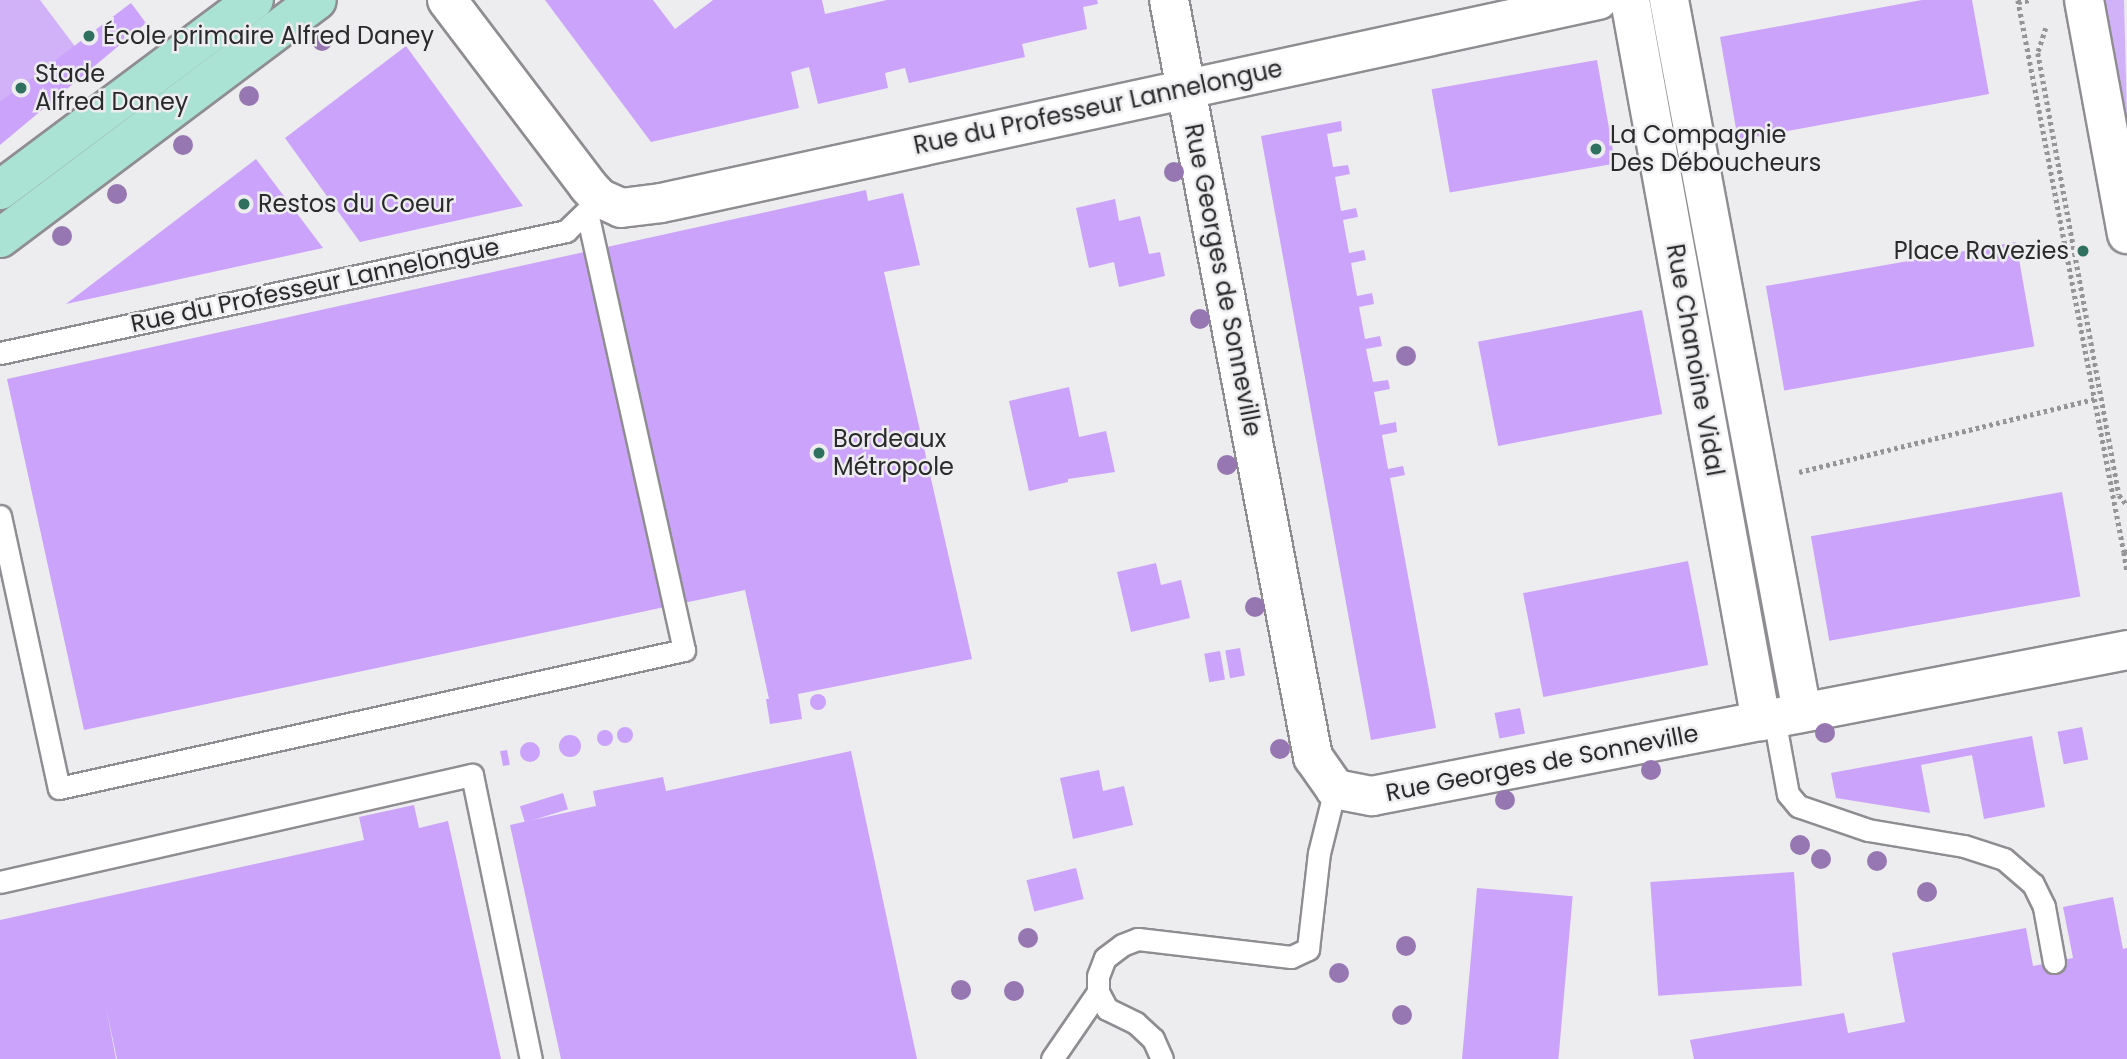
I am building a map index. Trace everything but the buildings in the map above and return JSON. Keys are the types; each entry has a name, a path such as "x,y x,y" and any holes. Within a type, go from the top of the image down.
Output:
{"main road":[{"path":"0,190 254,0"},
{"path":"0,238 317,0"}],"street":[{"path":"447,0 593,206"},
{"name":"Rue Georges de Sonneville","path":"1169,0 1313,757 1335,789 1372,796 2127,650"},
{"name":"Rue du Professeur Lannelongue","path":"593,206 621,208 661,203 1186,87 1598,0"},
{"name":"Rue Chanoine Vidal","path":"1630,0 1779,717"},
{"name":"Rue Chanoine Vidal","path":"1669,0 1759,483 1779,717"},
{"path":"2084,0 2127,234"}],"lane":[{"name":"Rue du Professeur Lannelongue","path":"6,347 566,231 593,206"},
{"path":"0,516 59,788 684,650 593,206"},
{"path":"1779,717 1788,794 1798,806 1868,830 1964,846 2004,859 2033,884 2044,907 2054,962"},
{"path":"0,882 472,775 531,1059"},
{"path":"1162,1059 1153,1038 1136,1023 1107,1009 1098,992 1098,976 1105,958 1122,945 1138,939 1292,957 1308,949 1319,853 1335,789"},
{"path":"1052,1059 1098,992"}],"path":[{"path":"2030,0 2018,1 2127,570"},
{"path":"2046,27 2038,53 2119,495 2127,505"},
{"path":"1759,483 2094,399"}],"shaded area":[{"name":"Stade Alfred Daney","path":"0,0 40,0 83,57 0,119"},
{"path":"2105,0 2124,0 2127,117"}],"place":[{"name":"École primaire Alfred Daney","path":"89,36"},
{"name":"Stade Alfred Daney","path":"21,88"},
{"name":"La Compagnie Des Déboucheurs","path":"1596,149"},
{"name":"Restos du Coeur","path":"244,204"},
{"name":"Place Ravezies","path":"2083,251"},
{"name":"Bordeaux Métropole","path":"819,453"}]}
